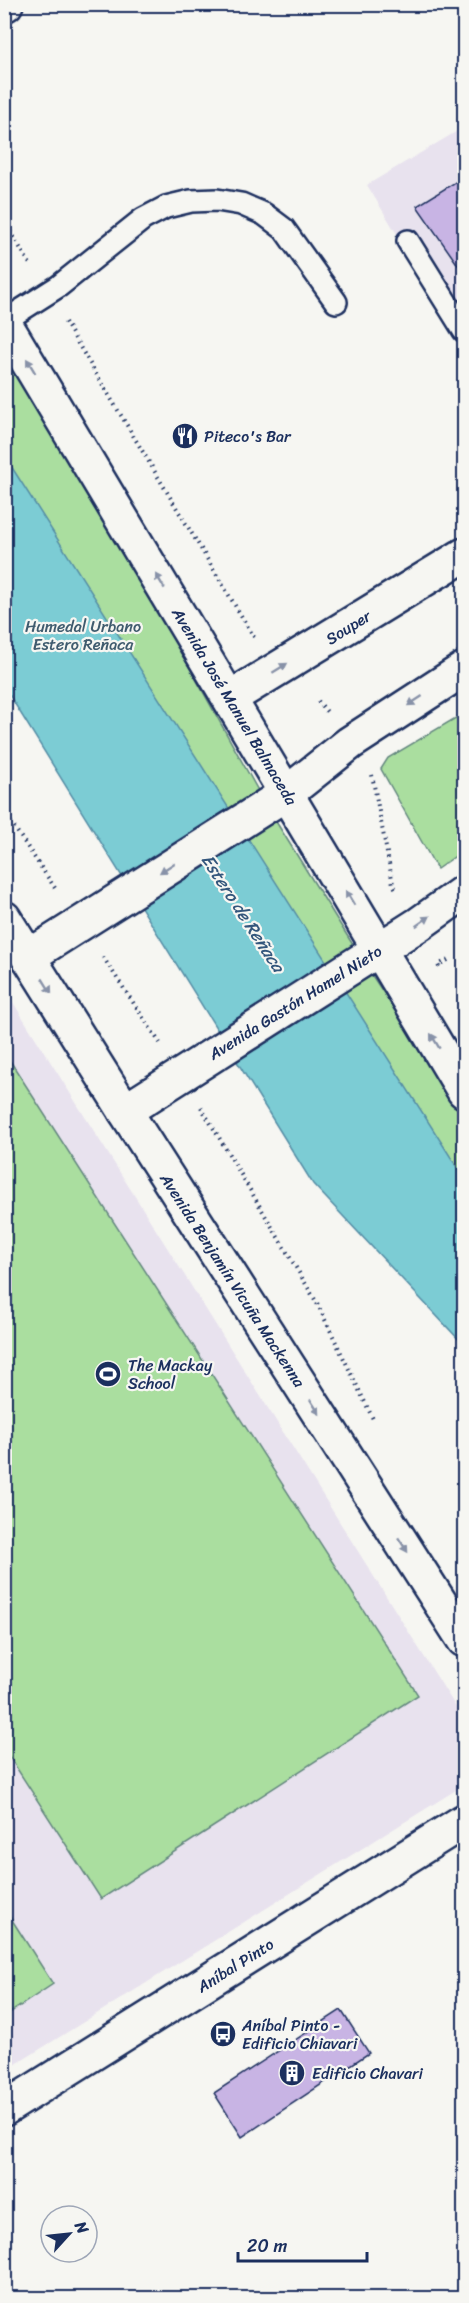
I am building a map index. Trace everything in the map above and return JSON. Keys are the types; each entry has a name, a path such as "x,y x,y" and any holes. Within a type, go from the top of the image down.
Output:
{"main road":[{"name":"Avenida José Manuel Balmaceda","path":"4,321 465,1091"},
{"name":"Souper","path":"230,698 465,555"},
{"path":"28,957 287,793 350,743 465,669"},
{"name":"Avenida Gastón Hamel Nieto","path":"125,1110 347,970 465,892"},
{"name":"Avenida Benjamín Vicuña Mackenna","path":"4,918 465,1640"},
{"name":"Aníbal Pinto","path":"4,2109 465,1821"}],"lane":[{"path":"4,321 59,286 143,219 166,207 191,201 217,200 241,204 264,214 284,229 336,302"},
{"path":"408,241 465,331"}],"path":[{"path":"4,221 35,272"},
{"path":"60,313 275,672"},
{"path":"4,812 90,917 190,1069 317,1303 376,1426"}],"shaded area":[{"path":"464,127 464,344 367,185"},
{"name":"The Mackay School","path":"4,988 464,1720 464,1785 5,2071"}],"green space":[{"name":"Humedal Urbano Estero Reñaca","path":"5,336 270,812 373,977 464,1110 464,1310 5,655"},
{"path":"464,713 464,850 437,869 381,769 388,758"},
{"name":"The Mackay School","path":"5,1053 418,1695 101,1899 5,1750"},
{"path":"5,1909 53,1984 4,2016"}],"water":[{"name":"Humedal Urbano Estero Reñaca","path":"4,455 464,1178 464,1345 313,1184 5,688"}],"building":[{"path":"465,176 465,275 417,206"},
{"name":"Edificio Chavari","path":"341,2010 369,2053 242,2137 214,2093"}],"place":[{"name":"Piteco's Bar","path":"185,436"},
{"name":"The Mackay School","path":"108,1374"},
{"name":"Aníbal Pinto - Edificio Chiavari","path":"223,2034"},
{"name":"Edificio Chavari","path":"292,2073"}],"water label":[{"name":"Estero de Reñaca","path":"243,913"}]}
